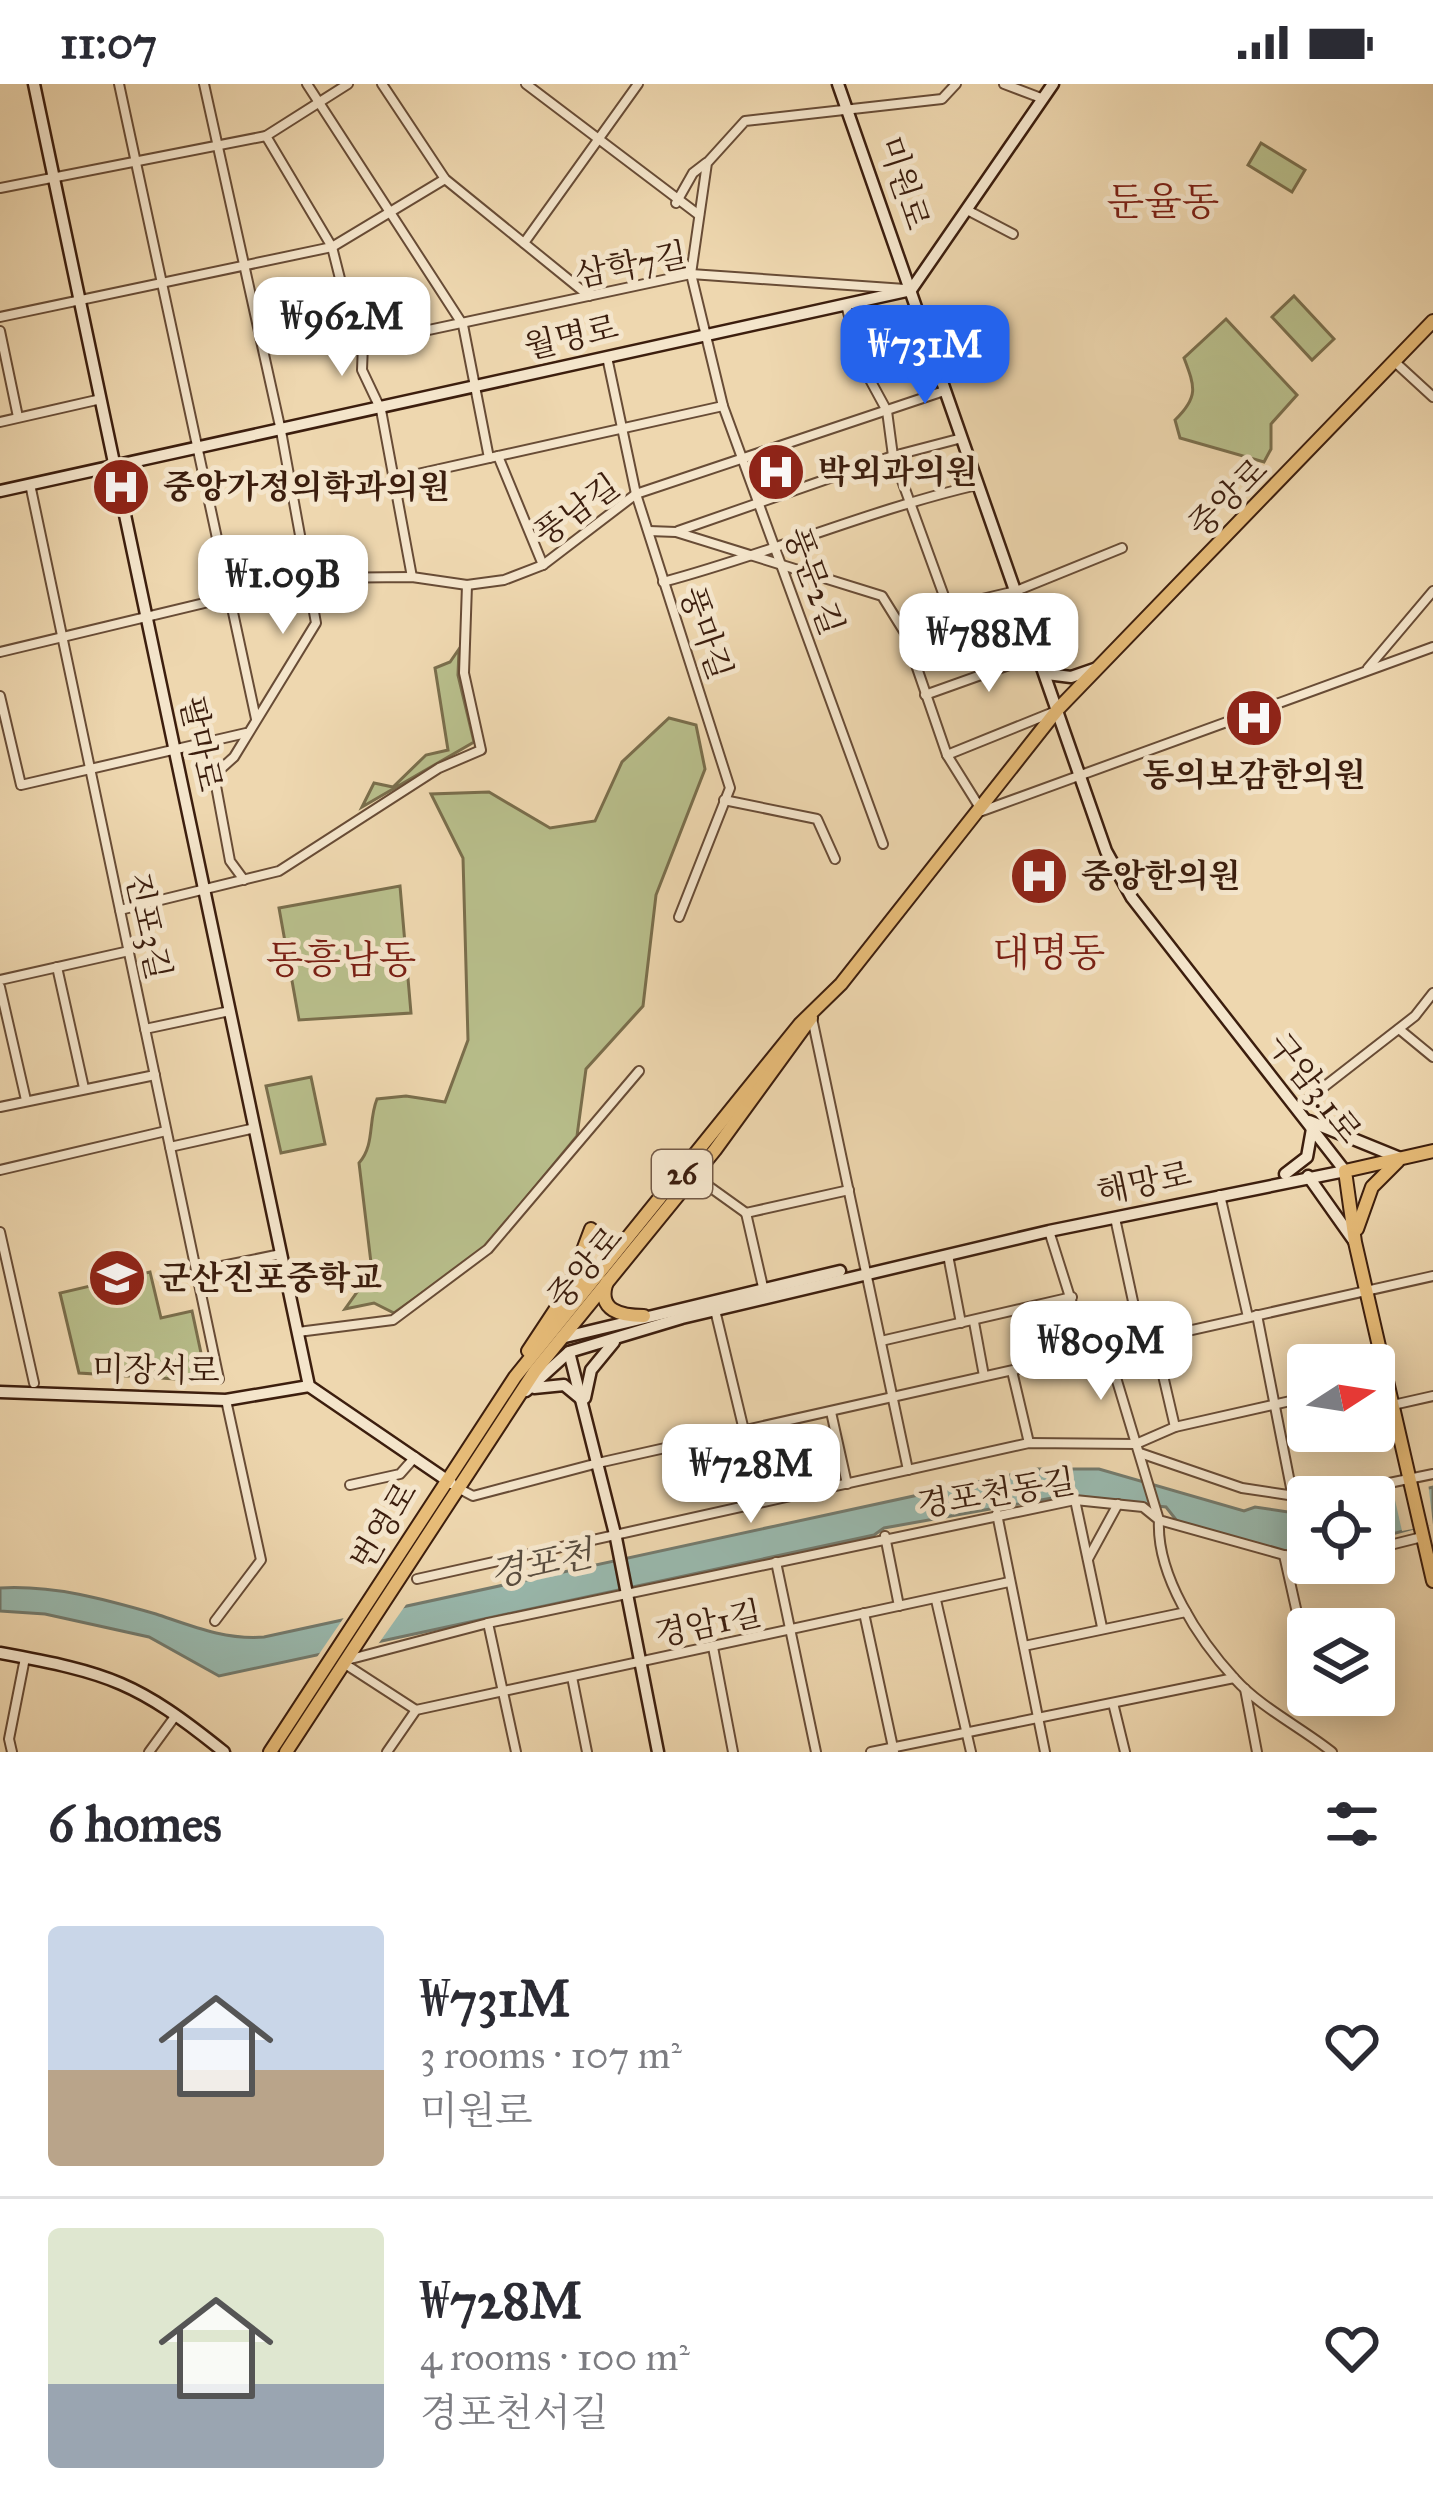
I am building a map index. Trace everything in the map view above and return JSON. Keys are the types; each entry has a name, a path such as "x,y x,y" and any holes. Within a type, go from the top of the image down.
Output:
{"main road":[{"name":"중앙로","path":"556,1335 982,811 1058,709 1433,321"},
{"name":"해망로","path":"1345,1171 1433,1151"},
{"path":"1355,1242 1372,1187 1400,1158"},
{"name":"구암3.1로","path":"1345,1171 1374,1344"},
{"name":"중앙로","path":"606,1274 690,1173"},
{"path":"515,1377 567,1292 591,1229 595,1261 618,1254"},
{"path":"567,1292 606,1274 604,1297 609,1308 620,1315 644,1316"},
{"name":"번영로","path":"270,1752 344,1659 378,1590 444,1479 515,1377 556,1335"},
{"name":"번영로","path":"286,1752 523,1393 556,1335"},
{"name":"구암3.1로","path":"1395,1410 1422,1533"},
{"path":"1422,1533 1433,1581"}],"street":[{"name":"팔마로","path":"34,84 309,1386"},
{"path":"118,84 256,718"},
{"path":"204,84 281,431 316,623 234,757 214,775 230,861 244,880"},
{"path":"307,84 463,325 493,457 543,566"},
{"path":"0,188 266,136 348,84"},
{"path":"382,84 445,179 590,297"},
{"path":"526,84 676,203 699,215"},
{"path":"524,242 638,84"},
{"name":"미원로","path":"838,84 1058,709"},
{"path":"676,203 693,173 745,121 942,99 956,84"},
{"path":"1004,84 1043,98"},
{"path":"911,290 969,212 1052,84"},
{"path":"266,136 332,247 355,338 363,344 362,370 381,410 412,577"},
{"path":"691,274 707,163"},
{"path":"0,317 332,247 445,179"},
{"path":"969,212 1013,234"},
{"name":"삼학7길","path":"363,344 691,274 911,290"},
{"name":"풍문2길","path":"691,274 723,406 778,546 883,844"},
{"name":"월명로","path":"6,490 911,290"},
{"path":"846,305 862,365 887,411 893,456 948,607"},
{"path":"0,331 18,417"},
{"name":"풍마길","path":"607,357 636,494 730,788 679,917"},
{"path":"1396,363 1433,397"},
{"name":"풍남길","path":"0,652 309,578 412,577 467,585 504,580 543,566 636,494 742,455 944,392"},
{"path":"0,422 101,399"},
{"path":"394,479 723,406"},
{"path":"676,532 759,500 962,438"},
{"path":"0,476 6,490"},
{"name":"진포3길","path":"30,484 219,1379"},
{"path":"663,582 762,556 778,546 909,501 977,484"},
{"path":"649,531 676,532 762,556 785,570 882,596 905,634 947,755 982,811"},
{"path":"905,634 948,607 1016,591 1121,548"},
{"path":"120,910 279,871 439,768 482,750 464,673 467,585"},
{"path":"1365,672 1433,592"},
{"path":"1079,772 1433,647"},
{"path":"925,694 1039,654"},
{"path":"1046,674 1071,677 1101,667"},
{"path":"0,696 4,729 21,784 246,734"},
{"name":"중앙로","path":"947,755 1058,709"},
{"name":"구암3.1로","path":"1058,709 1106,851 1132,898 1345,1171"},
{"name":"중앙로","path":"982,811 1079,772"},
{"path":"724,800 817,819 836,859"},
{"path":"26,1100 0,984 129,951"},
{"path":"57,967 84,1088"},
{"path":"1298,1107 1320,1085 1400,1028 1433,993"},
{"path":"145,1029 230,1011"},
{"path":"811,1017 908,1470"},
{"path":"1400,1028 1433,1057"},
{"path":"298,1332 393,1320 488,1249 639,1071"},
{"path":"0,1107 155,1075"},
{"path":"1265,1184 1296,1169 1307,1157 1310,1125 1400,1158"},
{"path":"170,1147 255,1128"},
{"path":"0,1170 166,1131"},
{"name":"해망로","path":"569,1352 867,1272 1265,1184 1345,1171"},
{"path":"690,1173 746,1213 763,1287"},
{"path":"1308,1175 1355,1242"},
{"path":"746,1213 849,1190"},
{"path":"1220,1194 1276,1402 1288,1476"},
{"path":"1114,1216 1142,1343"},
{"path":"1049,1231 1088,1354"},
{"path":"1,1238 34,1383"},
{"path":"197,1271 281,1254"},
{"path":"948,1254 962,1324"},
{"name":"해망로","path":"556,1335 763,1287 854,1269 867,1272"},
{"path":"309,1386 473,1496 598,1463 1433,1276"},
{"path":"881,1341 1072,1298"},
{"path":"715,1310 761,1501"},
{"path":"974,1322 984,1376"},
{"path":"556,1335 569,1352 586,1407 658,1752"},
{"path":"586,1407 586,1382 597,1357 625,1335"},
{"path":"1154,1341 1175,1427"},
{"path":"1108,1351 1155,1499 1158,1535 1186,1612 1244,1688 1332,1752"},
{"path":"523,1393 569,1352"},
{"path":"1012,1371 1029,1443"},
{"path":"523,1393 564,1385 586,1407"},
{"name":"미장서로","path":"0,1392 226,1400 309,1386"},
{"path":"1395,1405 1433,1396"},
{"path":"214,1622 261,1560 226,1400"},
{"path":"1137,1448 1175,1427 1287,1400"},
{"path":"831,1412 847,1484"},
{"path":"417,1579 1029,1443 1084,1441 1137,1448 1242,1488 1287,1497"},
{"path":"350,1485 400,1474 415,1457"},
{"path":"1395,1485 1433,1474"},
{"path":"1075,1500 1102,1627"},
{"name":"경포천동길","path":"344,1659 488,1623 1075,1500 1143,1507 1159,1520 1287,1555"},
{"path":"1088,1559 1118,1504"},
{"path":"997,1514 1045,1752"},
{"path":"1158,1535 1179,1526"},
{"path":"1395,1543 1422,1533"},
{"path":"885,1537 899,1606"},
{"path":"1284,1555 1296,1608"},
{"path":"776,1562 816,1752"},
{"name":"경암1길","path":"416,1710 1009,1582"},
{"path":"936,1600 971,1752"},
{"path":"1023,1646 1186,1612"},
{"path":"864,1613 894,1750"},
{"path":"488,1623 516,1752"},
{"path":"712,1647 734,1752"},
{"path":"0,1654 91,1670 133,1685 224,1752"},
{"path":"12,1752 4,1740 25,1658"},
{"path":"344,1659 416,1710 387,1752"},
{"path":"572,1676 587,1752"},
{"path":"871,1752 968,1736 1234,1678"},
{"path":"1244,1688 1257,1752"},
{"path":"1113,1703 1125,1752"},
{"path":"149,1752 177,1714"}],"green space":[{"path":"1261,143 1305,170 1292,192 1248,165"},
{"path":"1294,296 1334,339 1312,360 1272,317"},
{"path":"1226,319 1297,395 1271,424 1271,449 1264,462 1180,438 1175,420 1193,391 1184,358"},
{"path":"459,649 458,675 474,742 362,807 374,783 393,787 426,755 448,750 435,668 450,662"},
{"path":"669,718 696,725 705,769 656,895 643,1006 586,1069 577,1136 483,1250 394,1313 374,1303 345,1309 372,1271 359,1163 367,1148 377,1099 406,1096 445,1102 468,1040 463,858 431,794 489,792 550,828 595,821 622,762"},
{"path":"400,886 411,1013 299,1020 279,908"},
{"path":"311,1077 325,1144 281,1153 266,1086"},
{"path":"150,1272 161,1318 192,1311 207,1381 79,1373 60,1293"}],"water":[{"path":"1038,1469 1099,1469 1244,1511 1255,1507 1287,1512 1287,1552 1177,1521 1166,1507 1063,1496 884,1528 874,1535 219,1676 149,1637 45,1614 0,1611 0,1588 79,1594 222,1634 264,1637"},
{"path":"1433,1487 1433,1523 1395,1533 1395,1497"}],"pier":[{"path":"1428,1482 1433,1525 1402,1531 1395,1490"},
{"path":"410,1599 374,1650 313,1663 347,1613"}],"place":[{"name":"박외과의원","path":"776,472"},
{"name":"중앙가정의학과의원","path":"121,487"},
{"name":"동의보감한의원","path":"1254,718"},
{"name":"중앙한의원","path":"1039,876"},
{"name":"군산진포중학교","path":"117,1278"}],"district":[{"name":"둔율동","path":"1163,202"},
{"name":"대명동","path":"1049,953"},
{"name":"동흥남동","path":"341,960"}],"water label":[{"name":"경포천","path":"541,1564"}]}
